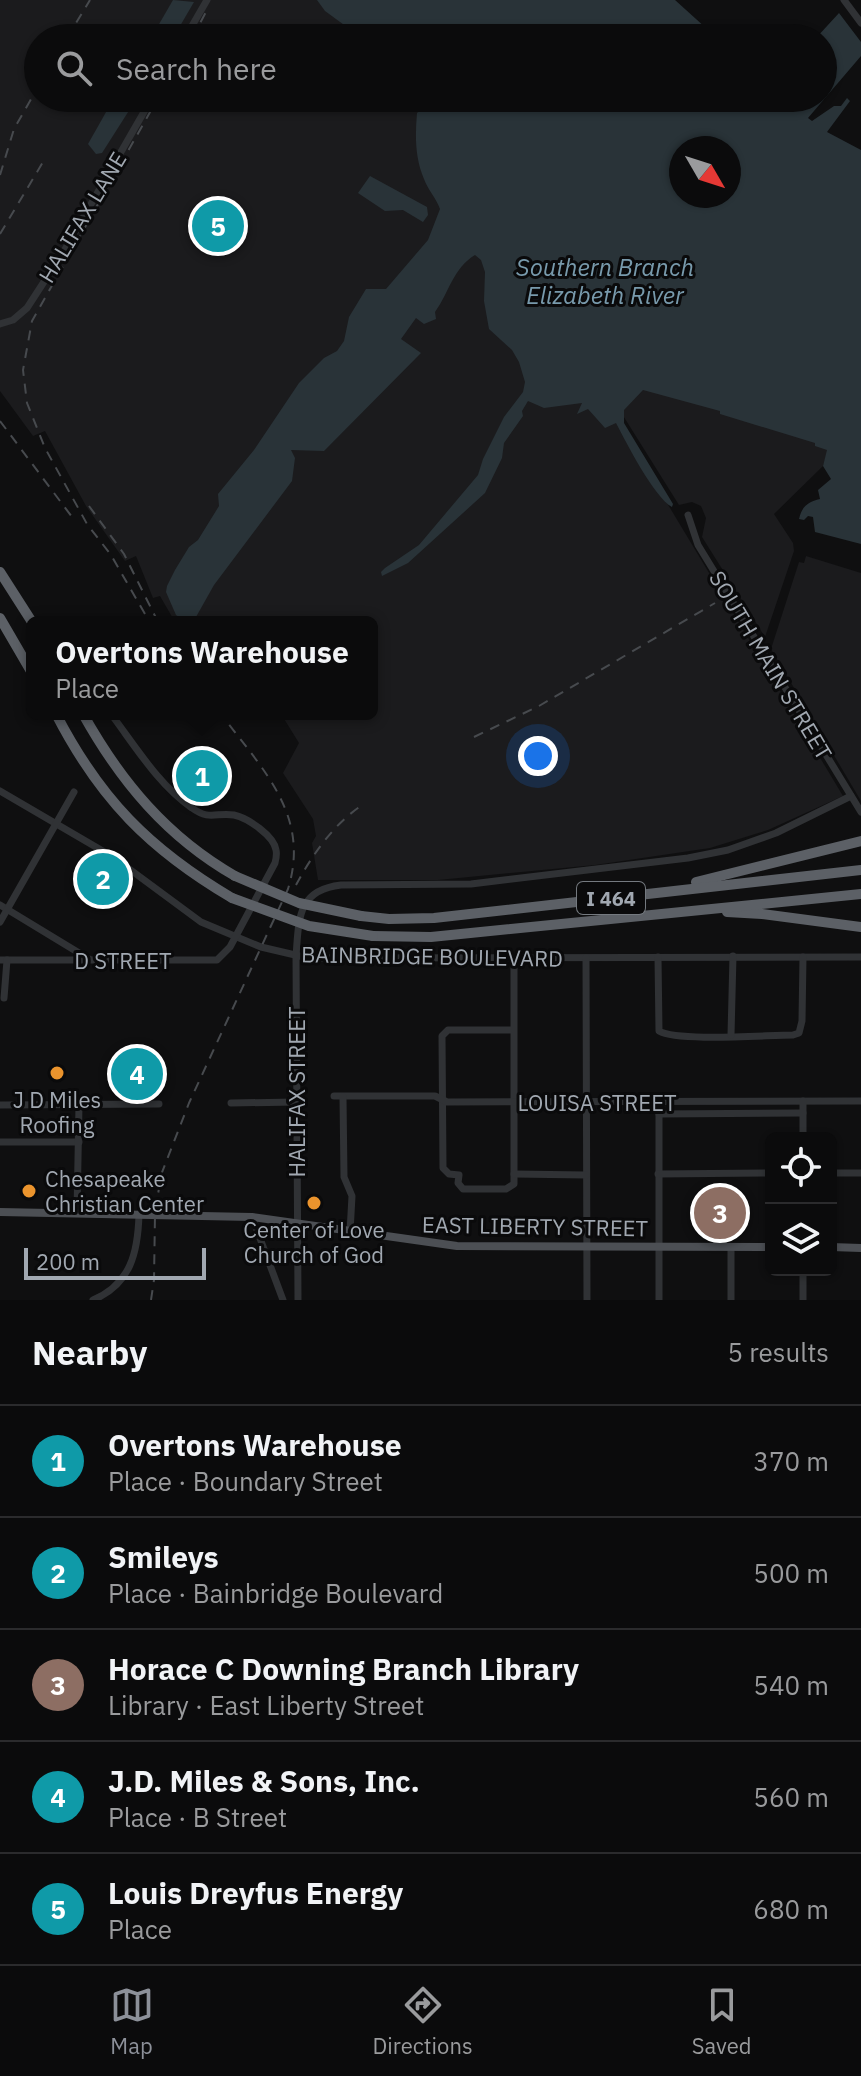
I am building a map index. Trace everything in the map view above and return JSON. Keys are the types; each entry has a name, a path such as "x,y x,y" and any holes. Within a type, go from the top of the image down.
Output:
{"highway":[{"path":"0,572 28,616"},
{"path":"0,618 26,663"},
{"name":"I 464","path":"59,720 88,770 130,821 179,865 232,898 309,926 373,936 431,937 861,894"},
{"name":"I 464","path":"87,720 116,769 150,811 192,848 235,876 299,903 361,916 434,918 861,870"},
{"path":"612,898 718,877 861,841"},
{"path":"673,912 754,913 861,927"}],"main road":[{"name":"EAST LIBERTY STREET","path":"0,1212 252,1217 457,1246 765,1247"},
{"path":"837,1247 861,1248"}],"street":[{"path":"193,24 207,0"},
{"path":"844,0 861,23"},
{"name":"HALIFAX LANE","path":"0,324 13,320 27,308 64,251 144,112"},
{"name":"SOUTH MAIN STREET","path":"688,515 698,545 861,812"},
{"path":"115,720 146,761 192,808 208,817 235,815 271,838 277,850 275,863 234,938"},
{"name":"BAINBRIDGE BOULEVARD","path":"0,791 127,867 190,916 234,938 296,956 861,957"},
{"path":"0,922 4,908 74,792"},
{"name":"HALIFAX STREET","path":"298,1300 296,956 299,917 308,898 318,891 341,885 491,882 709,855 776,833 851,796"},
{"path":"4,908 91,960"},
{"name":"D STREET","path":"4,960 217,960 226,954 234,938"},
{"path":"731,1035 733,956"},
{"path":"658,957 658,1027 662,1033 796,1035 801,1029 803,957"},
{"path":"513,1030 448,1030 442,1036 443,1168 449,1174 459,1175 458,1183 463,1189 506,1189 514,1184 514,958"},
{"path":"586,958 587,1300"},
{"path":"4,960 4,998"},
{"name":"LOUISA STREET","path":"350,1232 352,1196 344,1177 338,1097 435,1096 447,1102 861,1101"},
{"path":"659,1101 659,1300"},
{"path":"728,1113 729,1101"},
{"path":"803,1101 803,1132"},
{"path":"231,1103 296,1102"},
{"path":"0,1105 159,1104"},
{"path":"77,1212 79,1105"},
{"name":"LOUISA STREET","path":"659,1114 803,1113"},
{"path":"0,1142 79,1142"},
{"path":"658,1174 765,1173"},
{"path":"837,1173 861,1173"},
{"path":"514,1174 586,1175"},
{"path":"93,1300 114,1288 132,1265 138,1246 139,1214"},
{"path":"252,1217 283,1300"},
{"path":"731,1247 731,1300"},
{"path":"803,1276 803,1300"}],"shaded area":[{"path":"0,0 366,0 399,24 24,24 24,112 514,112 837,421 823,466 774,514 793,543 794,551 765,637 702,537 706,518 701,506 692,502 679,505 622,414 616,418 843,796 768,830 710,848 595,865 438,880 318,880 312,843 316,836 313,819 283,773 299,743 285,720 378,720 378,616 172,616 160,596 153,598 136,556 125,561 86,506 45,431 33,436 0,391"},
{"path":"806,556 861,573 861,801 771,649 799,562 804,563"}],"water":[{"path":"173,0 194,2 181,24 159,24"},
{"path":"317,0 675,0 702,24 343,24 325,11"},
{"name":"Southern Branch Elizabeth River","path":"839,13 861,42 861,56 837,84 837,24 829,24"},
{"name":"Southern Branch Elizabeth River","path":"847,98 850,101 827,132 861,150 861,544 815,532 813,517 799,519 806,505 820,499 818,490 831,479 823,466 827,450 815,446 815,443 720,414 720,411 643,390 624,410 624,423 672,507 649,482 616,423 605,428 588,409 577,414 582,403 544,408 528,401 522,411 523,416 504,443 502,458 485,493 408,563 382,576 385,568 419,545 478,475 504,417 523,392 525,382 519,362 512,350 489,329 484,301 485,272 481,260 475,255 456,274 435,312 436,319 424,324 416,318 401,339 421,353 324,451 291,450 295,458 292,481 214,585 197,616 176,615 166,592 167,586 189,547 198,540 219,506 218,494 254,450 299,383 324,358 337,351 344,341 349,317 366,289 386,289 428,240 440,209 419,163 416,138 418,112 813,112 808,118 812,121 825,112 837,112 837,106 841,106"},
{"path":"106,112 128,112 102,153 96,154 88,144"},
{"path":"370,176 427,207 428,215 423,222 403,210 385,211 358,193"}],"railway":[{"path":"75,24 90,0"},
{"path":"200,24 206,12"},
{"path":"0,175 14,129 24,112"},
{"path":"145,614 111,555 87,524 45,448 27,403 23,370 32,321 150,112"},
{"path":"0,234 43,162"},
{"path":"0,421 72,517"},
{"path":"89,506 124,554 155,616"},
{"path":"474,737 539,706 715,603"},
{"path":"151,1300 155,1214 161,1175 189,1103 288,889 293,862 293,838 278,794 226,720"},
{"path":"296,885 325,840 343,820 364,804"}],"place":[{"name":"Louis Dreyfus Energy","path":"218,226"},
{"name":"Overtons Warehouse","path":"202,776"},
{"name":"Smileys","path":"103,879"},
{"name":"J D Miles Roofing","path":"57,1073"},
{"name":"J.D. Miles & Sons, Inc.","path":"137,1074"},
{"name":"Chesapeake Christian Center","path":"29,1191"},
{"name":"Center of Love Church of God","path":"314,1203"},
{"name":"Horace C Downing Branch Library","path":"720,1213"}]}
